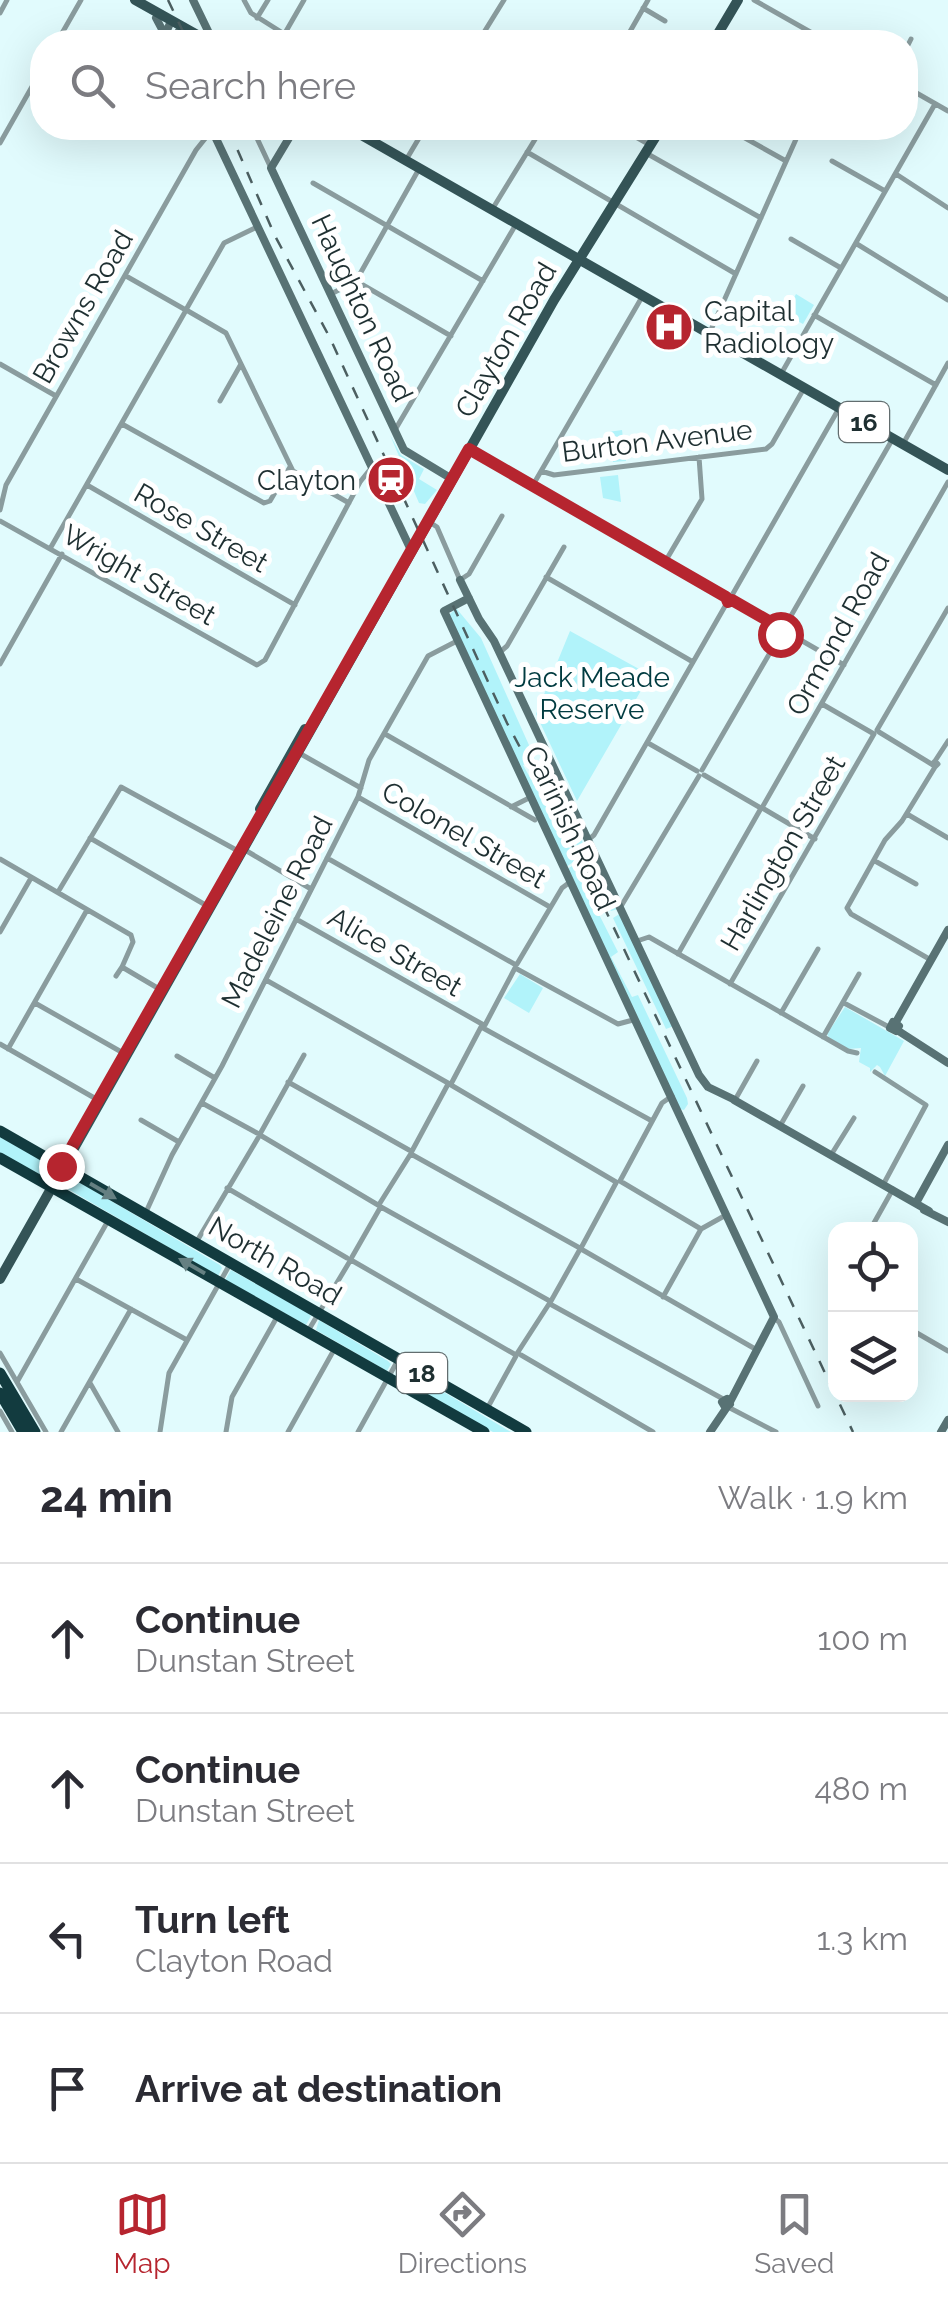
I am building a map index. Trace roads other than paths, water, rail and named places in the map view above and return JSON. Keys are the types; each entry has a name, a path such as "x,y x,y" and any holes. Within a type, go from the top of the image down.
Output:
{"highway":[{"name":"North Road","path":"0,1131 522,1431"},
{"name":"North Road","path":"0,1158 484,1432"},
{"path":"0,1373 22,1432"},
{"path":"6,1392 35,1432"}],"main road":[{"path":"126,0 169,30"},
{"path":"135,0 169,30"},
{"path":"719,30 733,3"},
{"name":"16","path":"374,140 948,470"},
{"name":"Clayton Road","path":"0,1278 568,275 654,140"},
{"path":"590,240 595,266 568,275 562,247 576,247 590,240"},
{"name":"Clayton Road","path":"252,830 281,767 336,682"}],"street":[{"path":"0,13 7,0"},
{"path":"64,30 82,0"},
{"path":"193,0 202,30"},
{"path":"244,0 258,18 278,30"},
{"path":"258,18 268,0"},
{"path":"286,30 304,0"},
{"path":"485,30 504,0"},
{"path":"631,30 648,0"},
{"path":"754,0 807,30"},
{"path":"643,8 666,22"},
{"path":"0,143 30,89"},
{"path":"918,94 948,111"},
{"path":"918,135 935,104"},
{"name":"Browns Road","path":"0,510 3,483 203,140"},
{"path":"218,140 411,550"},
{"name":"Haughton Road","path":"258,140 408,454 452,479"},
{"path":"272,168 289,140"},
{"path":"407,158 418,140"},
{"path":"490,206 534,140"},
{"path":"636,140 761,218"},
{"path":"748,140 786,162"},
{"path":"710,332 796,140"},
{"path":"780,374 915,140"},
{"path":"527,152 736,274"},
{"path":"832,161 886,191"},
{"path":"330,294 356,281 421,167"},
{"path":"896,174 948,208"},
{"path":"313,182 483,280"},
{"path":"395,430 517,222"},
{"path":"51,547 224,243 258,226"},
{"path":"791,240 841,268"},
{"path":"856,243 948,300"},
{"path":"125,275 226,333 292,472 349,503"},
{"path":"356,281 451,336"},
{"path":"533,485 644,294"},
{"path":"814,315 936,385"},
{"path":"0,364 56,396"},
{"path":"220,401 241,364"},
{"path":"620,908 783,630 948,364"},
{"name":"Burton Avenue","path":"541,472 554,475 766,449 804,387"},
{"path":"588,840 840,408"},
{"path":"122,424 264,503 270,500 290,467"},
{"path":"469,449 844,664"},
{"path":"666,562 702,498 699,457"},
{"path":"295,605 372,467"},
{"name":"Ormond Road","path":"678,954 948,482"},
{"name":"Rose Street","path":"86,486 295,605"},
{"path":"460,580 469,574 502,516"},
{"path":"428,520 437,527 706,1084 948,1222"},
{"name":"Wright Street","path":"0,521 257,665 265,660 295,605"},
{"path":"421,533 432,530 443,543"},
{"path":"499,653 564,547"},
{"path":"0,664 62,554"},
{"path":"546,577 693,662"},
{"name":"Carinish Road","path":"469,598 444,611 773,1321 818,1406"},
{"name":"Harlington Street","path":"730,984 948,608"},
{"name":"Madeleine Road","path":"144,1215 358,797 367,764 428,656 458,641"},
{"path":"822,704 935,764"},
{"path":"384,734 534,820"},
{"path":"647,742 815,839"},
{"path":"931,960 849,913 848,905 948,742"},
{"name":"Colonel Street","path":"299,753 361,788"},
{"path":"58,892 118,789 125,786 311,889"},
{"name":"Colonel Street","path":"358,797 550,907"},
{"path":"510,807 531,797"},
{"path":"906,814 948,838"},
{"path":"89,838 209,907"},
{"path":"327,858 618,1024 636,1019"},
{"path":"0,860 132,936 116,976"},
{"path":"874,860 916,884"},
{"path":"0,932 31,877"},
{"path":"308,1331 550,907 559,892 571,884"},
{"path":"8,1049 88,910"},
{"name":"Alice Street","path":"296,919 652,1123"},
{"path":"894,1027 948,930"},
{"path":"638,940 648,936 848,1051 858,1053"},
{"path":"781,1013 818,949"},
{"path":"122,967 161,990"},
{"path":"823,1037 859,974"},
{"path":"266,980 701,1229"},
{"path":"843,1002 894,1027 948,1063"},
{"path":"34,1003 125,1054"},
{"path":"0,1044 98,1100"},
{"path":"196,1244 304,1055"},
{"path":"178,1056 215,1078"},
{"path":"735,1100 757,1061"},
{"path":"875,1071 926,1104 883,1185"},
{"path":"288,1082 756,1350"},
{"path":"780,1126 803,1086"},
{"path":"486,1410 662,1105 671,1098"},
{"path":"202,1103 776,1432"},
{"path":"831,1156 854,1118"},
{"path":"142,1120 179,1142"},
{"path":"916,1204 948,1145"},
{"path":"228,1188 653,1432"},
{"path":"875,1222 892,1191"},
{"path":"663,1297 701,1229 727,1215"},
{"path":"6,1392 109,1219"},
{"path":"160,1432 169,1373 230,1264"},
{"path":"76,1279 187,1340"},
{"path":"61,1432 131,1309"},
{"path":"226,1432 232,1396 278,1314"},
{"path":"710,1432 773,1321"},
{"path":"918,1334 948,1351"},
{"path":"288,1432 336,1348"},
{"path":"0,1353 6,1392"},
{"path":"359,1432 399,1360"},
{"path":"90,1382 118,1432"},
{"path":"6,1392 26,1398 46,1432"},
{"path":"1,1414 12,1432"},
{"path":"941,1432 948,1420"}],"railway":[{"path":"168,0 182,30"},
{"path":"233,140 275,236 330,338 507,723 595,888 853,1432"}],"place":[{"name":"Capital Radiology","path":"669,327"},
{"name":"Clayton","path":"391,480"}],"park label":[{"name":"Jack Meade Reserve","path":"592,693"}]}
